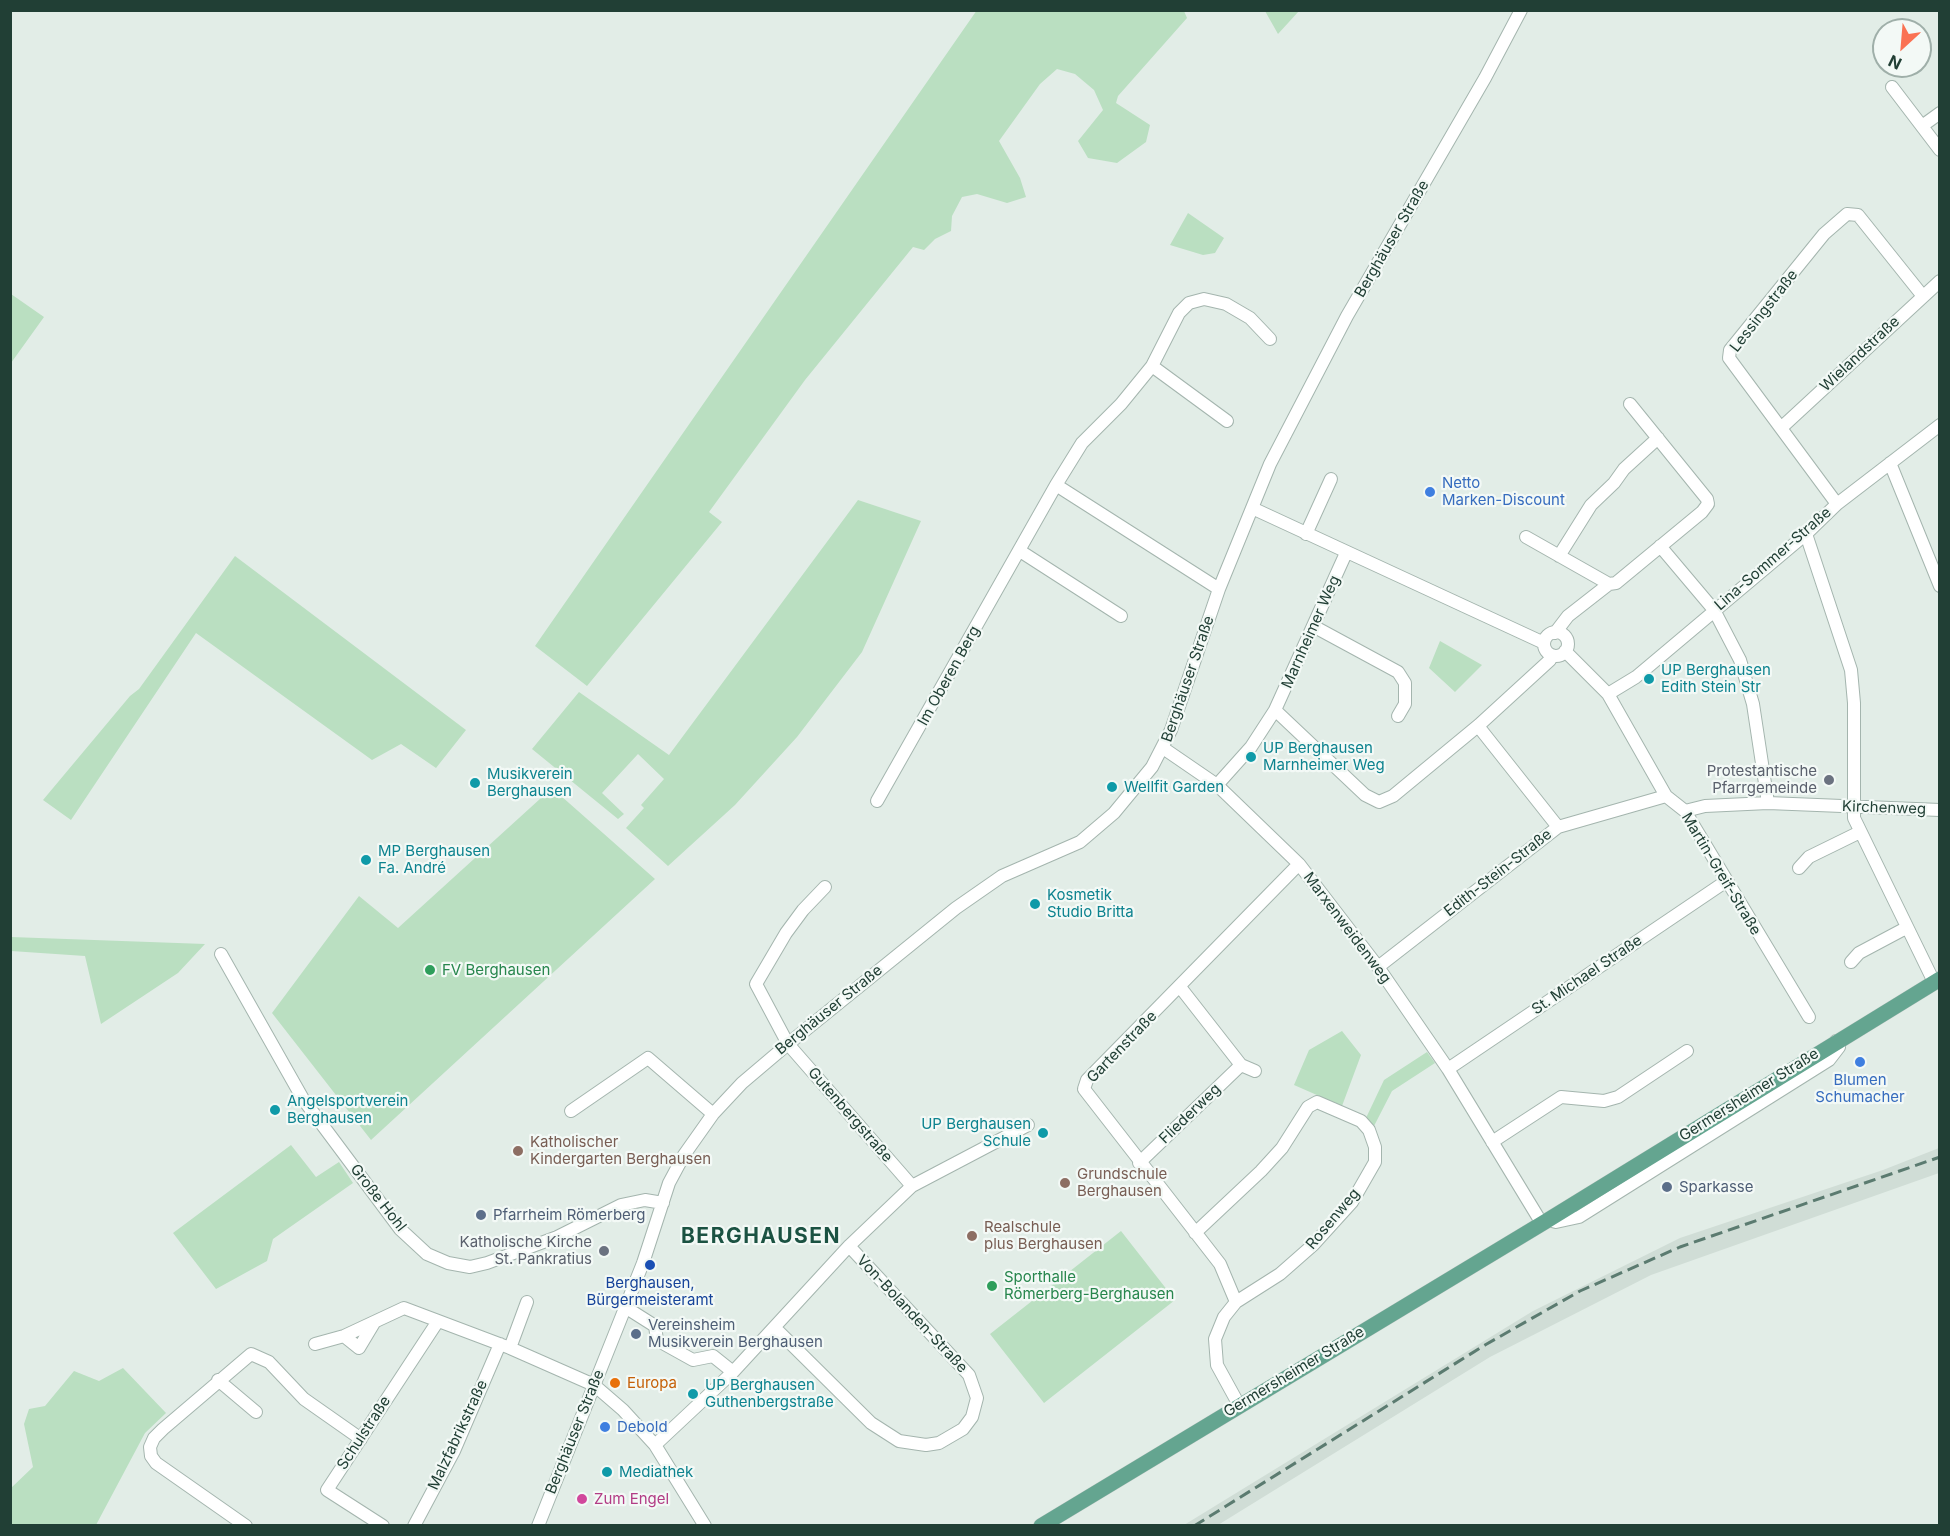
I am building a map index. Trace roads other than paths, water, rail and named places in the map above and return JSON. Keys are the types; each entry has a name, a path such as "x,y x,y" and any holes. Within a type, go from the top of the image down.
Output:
{"main road":[{"name":"Germersheimer Straße","path":"1041,1526 1937,981"}],"street":[{"name":"Berghäuser Straße","path":"538,1526 625,1307 669,1183 684,1155 713,1114 742,1083 788,1044 908,946 984,889 1002,876 1080,842 1114,813 1152,767 1163,748 1219,589 1270,464 1347,316 1480,88 1521,10"},
{"path":"1892,87 1940,150"},
{"path":"1922,126 1940,113"},
{"name":"Lessingstraße","path":"1837,504 1729,358 1730,350 1824,234 1847,214 1858,215 1922,295"},
{"name":"Wielandstraße","path":"1781,428 1922,295 1940,281"},
{"name":"Im Oberen Berg","path":"877,801 1056,485 1082,443 1121,404 1152,366 1179,313 1189,303 1204,298 1234,309 1250,318 1270,339"},
{"path":"1152,366 1227,421"},
{"path":"1552,655 1546,650 1544,643 1568,616 1609,584 1616,583 1702,512 1708,504 1707,499 1630,404"},
{"name":"Lina-Sommer-Straße","path":"1608,694 1636,677 1806,534 1837,504 1940,425"},
{"path":"1559,556 1594,501 1658,438"},
{"path":"1890,463 1940,586"},
{"path":"1306,534 1331,479"},
{"path":"1056,485 1219,589"},
{"path":"1252,508 1346,554 1544,643"},
{"path":"1806,534 1851,670 1854,703 1852,806 1860,832 1906,928 1937,981"},
{"path":"1526,537 1609,584"},
{"path":"1660,546 1714,610 1740,660 1753,704 1768,803"},
{"path":"1020,551 1121,616"},
{"name":"Marnheimer Weg","path":"1217,785 1251,747 1275,710 1346,554"},
{"path":"1313,626 1398,672 1405,683 1405,704 1398,716"},
{"name":"Martin-Greif-Straße","path":"1555,633 1565,637 1567,645 1565,651 1608,694 1666,796 1685,811 1725,882 1809,1017"},
{"path":"1275,710 1365,795 1378,802 1393,796 1478,726 1550,660 1552,655 1565,651"},
{"path":"1478,726 1558,827"},
{"name":"Marxenweidenweg","path":"1163,748 1217,785 1299,864 1378,967 1448,1069 1492,1142 1545,1221"},
{"name":"Edith-Stein-Straße","path":"1378,967 1558,827 1666,796"},
{"name":"Kirchenweg","path":"1685,811 1705,806 1768,803 1940,810"},
{"path":"1799,868 1809,858 1860,832"},
{"name":"Gartenstraße","path":"1236,1302 1220,1264 1083,1089 1087,1080 1299,864"},
{"name":"St. Michael Straße","path":"1448,1069 1725,882"},
{"name":"Gutenbergstraße","path":"825,887 803,910 786,933 756,984 788,1044 912,1186"},
{"path":"1851,962 1859,953 1906,928"},
{"name":"Große Hohl","path":"221,954 303,1099 400,1229 427,1254 448,1263 470,1267 557,1238 621,1206 645,1200 663,1203"},
{"path":"1180,987 1242,1065 1255,1071"},
{"path":"1492,1142 1561,1097 1604,1101 1618,1096 1687,1051"},
{"path":"571,1111 648,1058 713,1114"},
{"name":"Fliederweg","path":"1139,1163 1242,1065"},
{"name":"Rosenweg","path":"1195,1233 1282,1148 1308,1107 1317,1102 1361,1121 1369,1130 1376,1147 1375,1162 1352,1202 1313,1245 1280,1274 1236,1302"},
{"path":"655,1445 733,1372 849,1246 912,1186 1028,1125"},
{"name":"Von-Bolanden-Straße","path":"775,1328 871,1423 899,1441 926,1445 939,1443 963,1429 972,1417 977,1398 969,1375 849,1246"},
{"name":"Malzfabrikstraße","path":"414,1526 454,1451 527,1302"},
{"path":"1236,1302 1224,1317 1215,1339 1217,1365 1239,1405"},
{"path":"625,1307 656,1326 657,1340 693,1360 713,1356 733,1372"},
{"path":"315,1344 344,1336 404,1308 505,1346 594,1385 623,1410 655,1445 705,1526"},
{"name":"Schulstraße","path":"383,1526 327,1490 438,1321"},
{"path":"246,1526 156,1463 151,1456 150,1447 154,1438 218,1380 251,1354 269,1362 304,1399 361,1439"},
{"path":"218,1380 256,1412"}],"railway":[{"path":"1194,1526 1485,1345 1580,1291 1680,1247 1940,1157"}],"place":[{"name":"Netto Marken-Discount","path":"1430,492"},
{"name":"UP Berghausen Edith Stein Str","path":"1649,679"},
{"name":"UP Berghausen Marnheimer Weg","path":"1251,757"},
{"name":"Protestantische Pfarrgemeinde","path":"1829,780"},
{"name":"Musikverein Berghausen","path":"475,783"},
{"name":"Wellfit Garden","path":"1112,787"},
{"name":"MP Berghausen Fa. André","path":"366,860"},
{"name":"Kosmetik Studio Britta","path":"1035,904"},
{"name":"FV Berghausen","path":"430,970"},
{"name":"Blumen Schumacher","path":"1860,1062"},
{"name":"Angelsportverein Berghausen","path":"275,1110"},
{"name":"UP Berghausen Schule","path":"1043,1133"},
{"name":"Katholischer Kindergarten Berghausen","path":"518,1151"},
{"name":"Grundschule Berghausen","path":"1065,1183"},
{"name":"Sparkasse","path":"1667,1187"},
{"name":"Pfarrheim Römerberg","path":"481,1215"},
{"name":"Realschule plus Berghausen","path":"972,1236"},
{"name":"Katholische Kirche St. Pankratius","path":"604,1251"},
{"name":"Berghausen, Bürgermeisteramt","path":"650,1265"},
{"name":"Sporthalle Römerberg-Berghausen","path":"992,1286"},
{"name":"Vereinsheim Musikverein Berghausen","path":"636,1334"},
{"name":"Europa","path":"615,1383"},
{"name":"UP Berghausen Guthenbergstraße","path":"693,1394"},
{"name":"Debold","path":"605,1427"},
{"name":"Mediathek","path":"607,1472"},
{"name":"Zum Engel","path":"582,1499"}],"district":[{"name":"BERGHAUSEN","path":"761,1237"}]}
